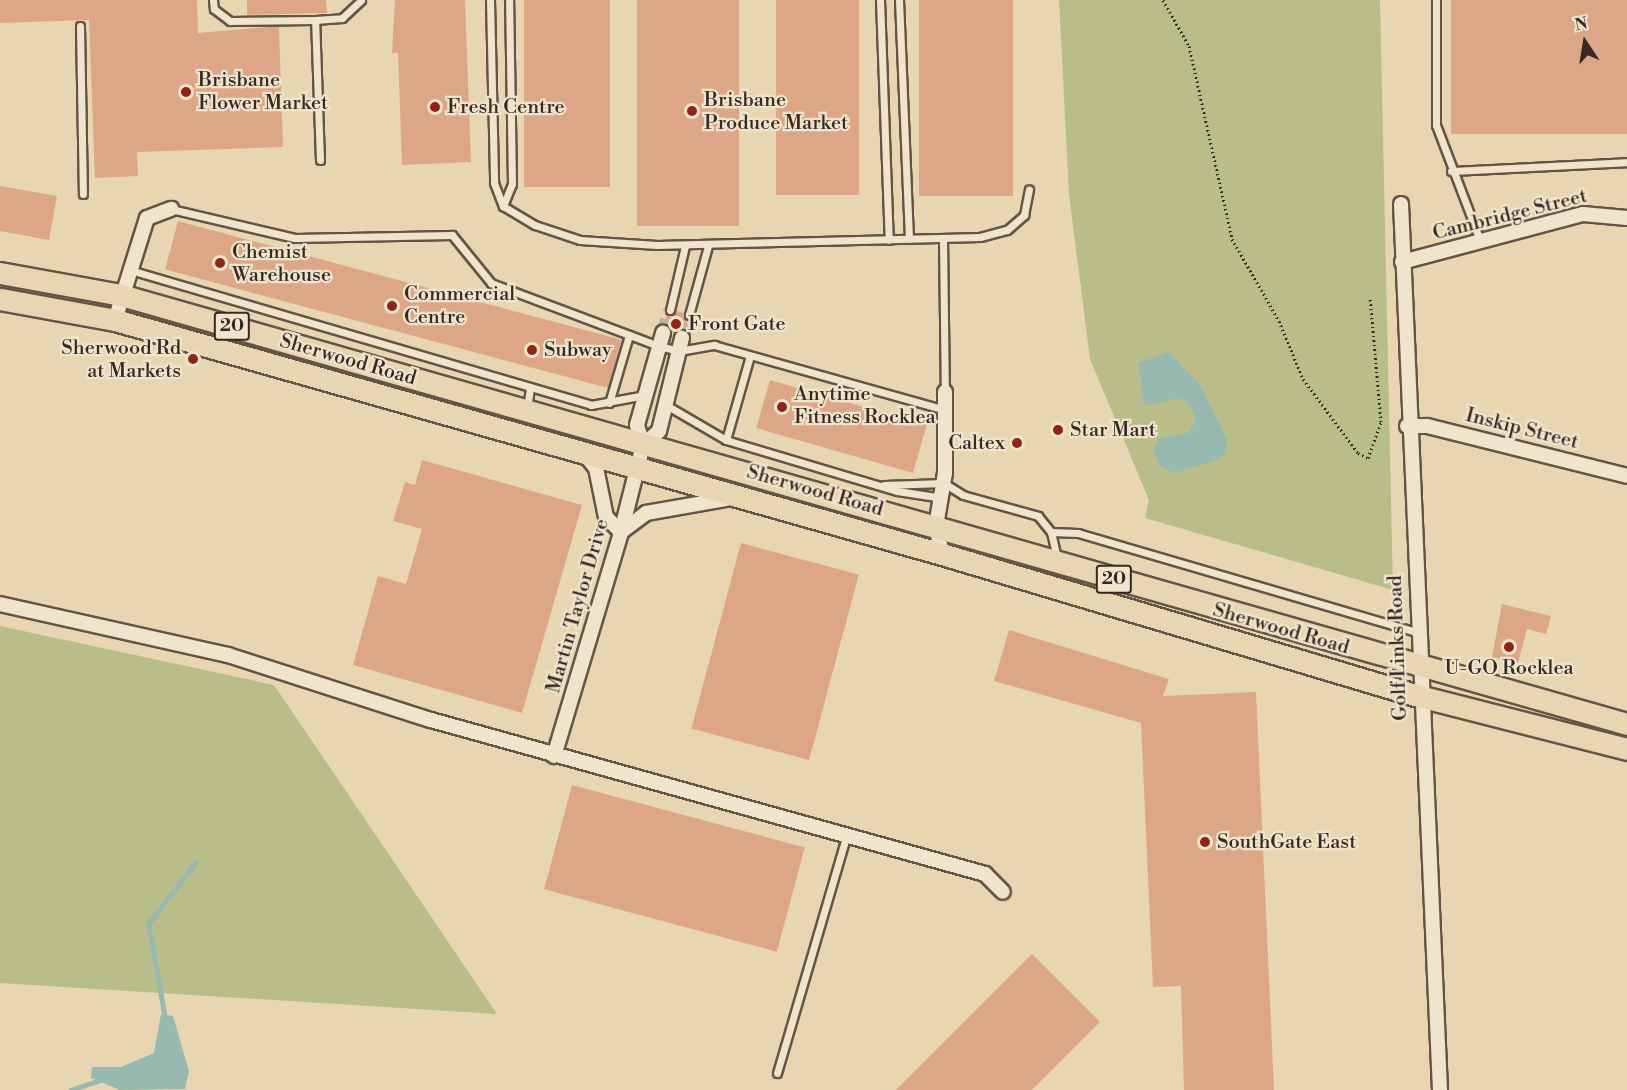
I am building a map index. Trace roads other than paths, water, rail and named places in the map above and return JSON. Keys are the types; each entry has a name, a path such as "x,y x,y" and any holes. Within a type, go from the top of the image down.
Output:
{"main road":[{"name":"Sherwood Road","path":"0,273 121,295 643,445 936,526 1418,669 1627,724"},
{"name":"Sherwood Road","path":"0,299 115,320 942,554 1419,696 1627,749"}],"street":[{"name":"Golf Links Road","path":"1401,204 1407,426 1440,1090"},
{"path":"115,320 147,218 171,209"},
{"name":"Cambridge Street","path":"1402,262 1481,243 1583,214 1627,218"},
{"path":"661,340 637,425 643,445 659,431 681,345"},
{"path":"942,554 936,526 944,483 945,392"},
{"name":"Inskip Street","path":"1407,426 1427,426 1627,476"},
{"name":"Martin Taylor Drive","path":"554,756 621,532 643,445"},
{"path":"583,452 596,468 606,517 621,532 646,513 739,496"},
{"path":"0,604 228,655 554,756 847,834 985,874 1003,892"}],"lane":[{"path":"213,0 214,9 230,21 342,18 360,0"},
{"path":"490,0 494,183 503,206 514,217 580,240 685,246 943,238 1006,230 1024,215 1029,189"},
{"path":"503,206 512,184 509,0"},
{"path":"880,0 889,240"},
{"path":"899,0 909,239"},
{"path":"1436,0 1436,125 1451,171 1481,243"},
{"path":"315,20 320,160"},
{"path":"80,26 83,194"},
{"path":"1451,171 1627,162"},
{"path":"171,209 295,238 452,235 491,283 629,335 681,345 714,345 945,410"},
{"path":"943,238 945,392"},
{"path":"670,310 685,246"},
{"path":"689,315 708,246"},
{"path":"130,270 591,405 645,395"},
{"path":"609,403 629,335"},
{"path":"726,440 750,356"},
{"path":"527,412 530,387"},
{"path":"666,405 726,440 884,485 942,498"},
{"path":"884,485 944,483 963,495 1038,516 1051,532 1060,563"},
{"path":"1051,532 1078,533 1417,632"},
{"path":"777,1072 847,834"}],"water":[{"path":"1169,352 1200,385 1228,441 1224,455 1211,462 1173,473 1159,464 1153,450 1159,438 1189,433 1196,419 1190,404 1177,398 1145,406 1138,363"},
{"path":"161,1014 173,1016 189,1071 185,1089 120,1090 91,1078 92,1067 121,1067 154,1053"}],"waterway":[{"path":"165,1019 148,924 196,862"},
{"path":"71,1090 103,1079"}],"tunnel":[{"path":"663,333 670,310"},
{"path":"682,338 689,315"}],"place":[{"name":"Brisbane Flower Market","path":"186,92"},
{"name":"Fresh Centre","path":"435,107"},
{"name":"Brisbane Produce Market","path":"692,111"},
{"name":"Chemist Warehouse","path":"220,263"},
{"name":"Commercial Centre","path":"392,306"},
{"name":"Front Gate","path":"676,324"},
{"name":"Subway","path":"532,350"},
{"name":"Sherwood Rd at Markets","path":"193,359"},
{"name":"Anytime Fitness Rocklea","path":"782,407"},
{"name":"Star Mart","path":"1058,430"},
{"name":"Caltex","path":"1017,443"},
{"name":"U-GO Rocklea","path":"1509,647"},
{"name":"SouthGate East","path":"1205,842"}]}
